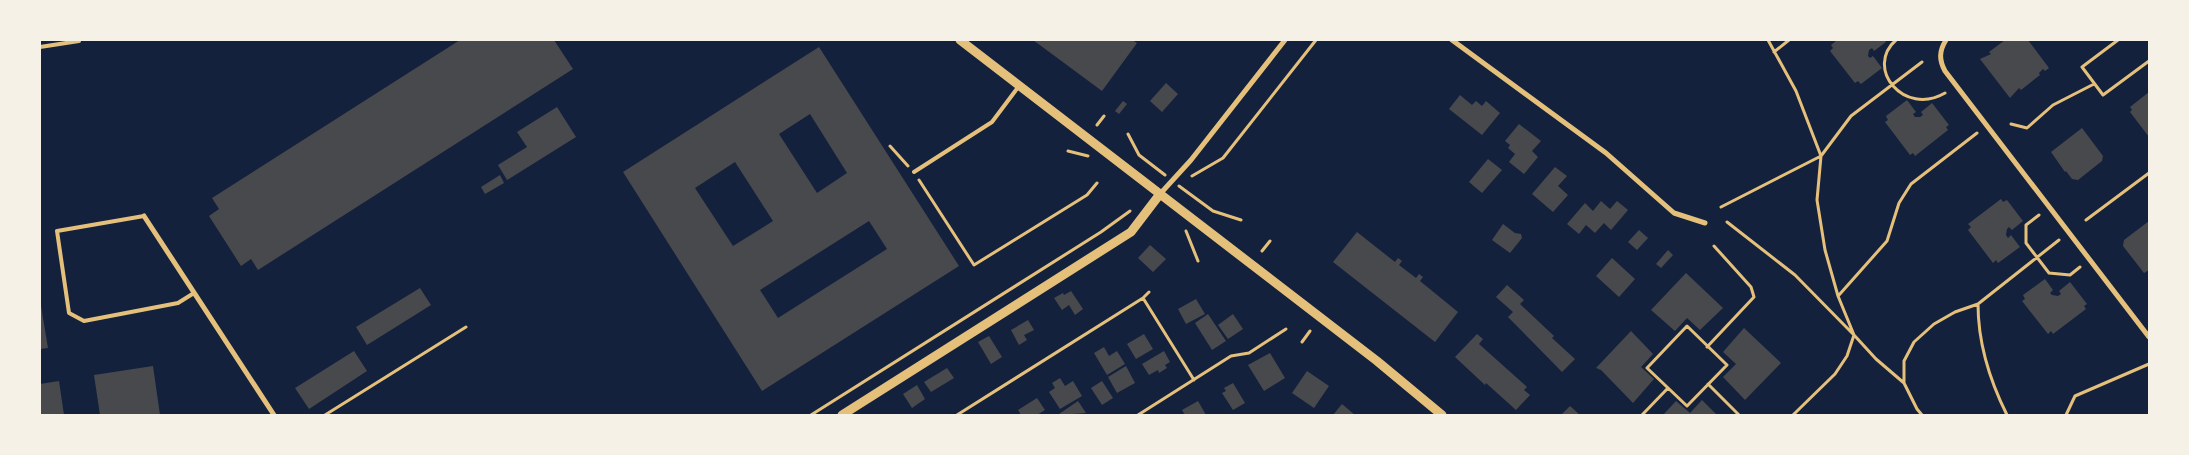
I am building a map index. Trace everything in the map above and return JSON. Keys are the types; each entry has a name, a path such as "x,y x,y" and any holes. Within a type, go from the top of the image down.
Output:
{"street":[{"path":"960,40 1377,361 1442,415"},
{"path":"842,415 1131,232 1160,194 1191,160 1285,40"},
{"path":"1452,40 1606,153 1674,213 1704,223"},
{"path":"1946,40 1940,52 1941,64 1945,71 2149,337"},
{"path":"144,216 274,415"}],"lane":[{"path":"40,47 79,41"},
{"path":"914,172 992,122 1019,85"},
{"path":"144,216 57,231 69,314 84,321 178,303 194,293"}],"path":[{"path":"1200,172 1223,158 1316,40"},
{"path":"1768,40 1796,91 1821,156 1817,200 1825,250 1838,296 1854,334 1846,356 1835,374 1793,415"},
{"path":"1774,52 1789,40"},
{"path":"1896,40 1886,55 1886,73 1892,86 1903,95 1919,100 1937,98 1945,93"},
{"path":"2118,40 2082,67 2103,95 2149,61"},
{"path":"1721,207 1821,156 1851,116 1922,62"},
{"path":"2011,124 2027,128 2053,105 2094,84"},
{"path":"1098,125 1104,116"},
{"path":"1838,296 1887,241 1899,203 1911,184 1976,133"},
{"path":"1128,134 1138,155 1142,158"},
{"path":"890,146 914,172 974,265 1087,196 1097,183"},
{"path":"2086,220 2149,173"},
{"path":"1207,207 1213,211 1241,220"},
{"path":"811,415 1101,232 1125,214"},
{"path":"2039,214 2026,225 2026,243 2037,258 2049,273 2070,275 2080,267"},
{"path":"1727,222 1795,275 1854,334 1876,359 1904,383 1922,415"},
{"path":"1186,230 1198,261"},
{"path":"1904,383 1904,361 1914,342 1934,324 1956,312 1978,304 2059,240"},
{"path":"1262,251 1270,242"},
{"path":"1708,347 1754,297 1752,287 1714,246"},
{"path":"957,415 1143,298 1149,292"},
{"path":"1143,298 1194,380"},
{"path":"1978,304 1978,326 1986,357 2006,415"},
{"path":"1686,326 1708,347 1727,365 1687,406 1647,368 1686,326"},
{"path":"325,415 466,327"},
{"path":"1138,415 1231,356 1249,353 1286,329"},
{"path":"1302,342 1310,331"},
{"path":"2066,415 2076,396 2149,364"},
{"path":"1708,384 1739,415"},
{"path":"1642,415 1668,388"}],"building":[{"path":"460,40 554,40 573,69 258,270 251,259 241,266 209,216 219,209 212,198"},
{"path":"1033,40 1132,40 1137,43 1102,91"},
{"path":"1837,40 1884,40 1886,42 1874,51 1872,48 1869,50 1868,56 1870,58 1873,56 1882,68 1861,84 1858,81 1855,83 1830,51 1833,48 1831,45"},
{"path":"2005,40 2028,40 2049,68 2045,71 2043,69 2039,73 2040,75 2021,90 2019,88 2010,98 1980,59 1991,54 1989,52"},
{"path":"819,47 959,266 762,391 623,172","holes":["810,114 847,173 817,193 779,134","735,162 773,221 733,246 695,188","869,221 887,249 778,318 760,290"]},
{"path":"1166,83 1178,94 1162,112 1150,101"},
{"path":"2149,92 2149,137 2130,112 2132,110 2130,107"},
{"path":"1460,95 1472,105 1476,101 1482,106 1486,101 1500,113 1482,135 1449,109"},
{"path":"1907,100 1916,112 1913,114 1915,117 1923,115 1921,112 1932,103 1949,125 1946,127 1948,130 1915,156 1913,153 1910,155 1885,122 1888,120 1886,116"},
{"path":"1123,101 1127,104 1119,114 1115,111"},
{"path":"557,107 576,137 507,180 498,165 527,147 517,132"},
{"path":"1519,124 1541,141 1532,151 1538,157 1524,174 1509,162 1515,154 1508,148 1510,145 1505,141"},
{"path":"2082,128 2103,156 2102,161 2078,180 2072,179 2065,172 2051,152"},
{"path":"1488,159 1502,170 1482,193 1469,182"},
{"path":"1555,167 1567,176 1558,186 1568,195 1553,212 1532,194"},
{"path":"500,175 504,183 485,194 481,187"},
{"path":"2001,199 2003,202 2007,200 2023,221 2012,230 2009,227 2006,235 2008,238 2011,235 2020,247 1998,263 1996,260 1993,263 1968,230 1971,227 1968,224"},
{"path":"1601,201 1610,209 1617,201 1628,210 1611,230 1604,223 1595,233 1586,225 1579,234 1567,224 1585,203 1593,211"},
{"path":"2149,221 2149,270 2144,273 2123,246 2124,240"},
{"path":"1503,224 1515,233 1521,234 1522,238 1510,253 1492,240"},
{"path":"1639,230 1648,238 1637,250 1628,242"},
{"path":"1357,232 1395,262 1398,258 1402,261 1399,265 1416,278 1419,274 1423,277 1420,281 1458,312 1435,342 1333,262"},
{"path":"1150,245 1166,259 1153,272 1138,258"},
{"path":"1668,250 1673,255 1661,268 1656,264"},
{"path":"1612,258 1635,279 1619,297 1596,276"},
{"path":"1686,273 1723,308 1700,330 1687,318 1675,331 1651,310"},
{"path":"2045,279 2053,290 2050,293 2058,296 2061,294 2059,291 2070,282 2087,304 2084,306 2086,309 2053,334 2051,331 2048,334 2022,301 2025,299 2023,295"},
{"path":"1507,285 1524,300 1520,304 1575,359 1562,372 1508,317 1513,312 1496,297"},
{"path":"420,288 431,305 367,345 356,327"},
{"path":"1071,291 1083,309 1075,315 1069,305 1062,310 1054,298"},
{"path":"1196,299 1205,314 1186,324 1178,309"},
{"path":"40,307 48,348 40,349"},
{"path":"1208,314 1226,341 1212,350 1195,323"},
{"path":"1233,314 1243,329 1228,339 1218,325"},
{"path":"1028,320 1034,330 1024,335 1027,340 1019,345 1011,330"},
{"path":"1744,328 1781,363 1745,400 1723,377 1736,364 1723,352"},
{"path":"1631,331 1653,354 1641,367 1654,379 1633,403 1601,370 1596,368"},
{"path":"1144,334 1153,349 1136,359 1127,344"},
{"path":"1477,334 1483,339 1479,344 1527,387 1524,390 1530,395 1516,410 1455,357"},
{"path":"989,336 1002,357 991,364 978,342"},
{"path":"1104,347 1109,356 1117,351 1125,364 1107,375 1094,353"},
{"path":"354,351 367,371 309,409 295,388"},
{"path":"1164,351 1170,362 1165,365 1167,368 1159,373 1158,370 1149,375 1142,364"},
{"path":"1270,353 1285,378 1264,391 1248,365"},
{"path":"153,366 160,415 100,415 94,375"},
{"path":"1126,366 1135,383 1117,393 1108,377"},
{"path":"947,368 954,378 931,392 924,382"},
{"path":"1307,371 1329,386 1314,408 1292,393"},
{"path":"1060,378 1065,386 1073,381 1082,396 1060,409 1049,392 1055,388 1052,383"},
{"path":"59,381 64,415 40,415 40,384"},
{"path":"1102,381 1113,398 1102,405 1091,388"},
{"path":"1233,383 1245,403 1233,410 1222,393 1226,391 1224,388"},
{"path":"917,385 925,399 912,408 903,394"},
{"path":"1037,398 1045,410 1037,415 1021,415 1018,410"},
{"path":"1702,400 1717,415 1663,415 1676,401 1690,413"},
{"path":"1078,401 1086,413 1059,414"},
{"path":"1198,401 1206,415 1185,415 1182,410"},
{"path":"1342,404 1355,415 1333,415"},
{"path":"1570,406 1580,415 1561,415"}]}
